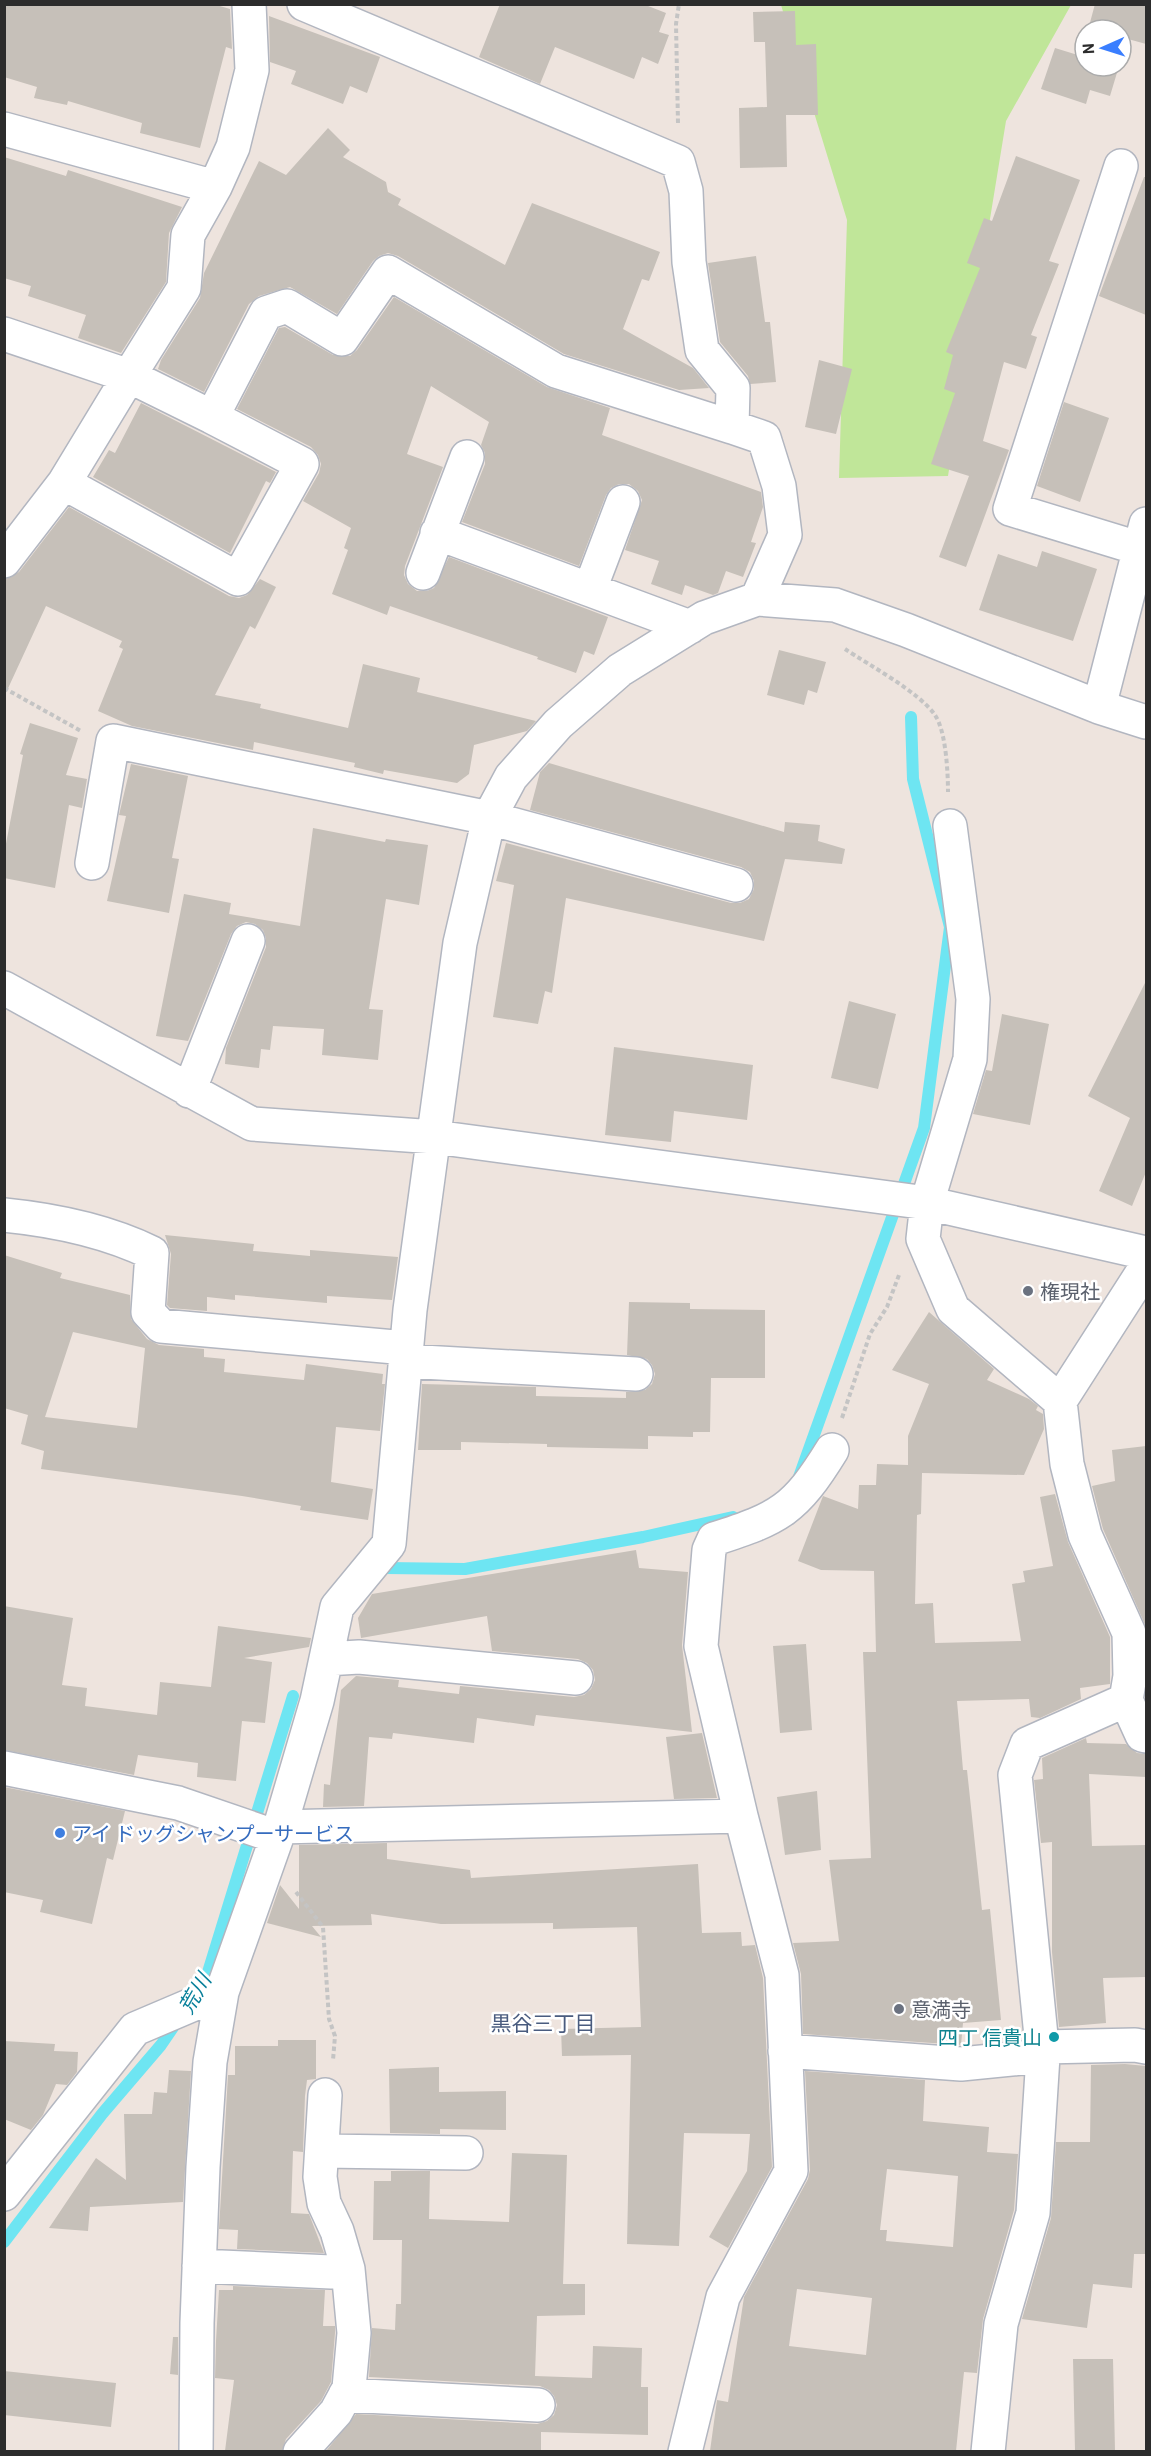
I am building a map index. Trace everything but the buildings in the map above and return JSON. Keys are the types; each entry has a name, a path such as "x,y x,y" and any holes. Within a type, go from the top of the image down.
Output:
{"street":[{"path":"4,561 64,483 184,288 188,235 215,187 232,147 252,70 249,4"},
{"path":"304,4 678,162 686,191 689,262 702,350 733,388 732,427"},
{"path":"4,129 215,187"},
{"path":"1099,707 1143,536 1010,509 1121,166"},
{"path":"212,417 266,313 287,306 342,339 388,272 556,371 764,438 779,486 785,535 757,599"},
{"path":"4,334 129,376 302,464 238,579 64,483"},
{"path":"423,573 467,457"},
{"path":"590,590 623,502"},
{"path":"437,533 690,627"},
{"path":"196,2451 199,2266 210,2062 211,1996 266,1867 264,1830 316,1701 337,1607 389,1544 406,1355 460,944 489,818 511,777 558,724 620,670 704,618 757,599 835,605 906,630 1099,707 1146,722"},
{"path":"92,863 113,741 489,818 736,885"},
{"path":"950,826 973,999 970,1059 906,1200 952,1309 1060,1401"},
{"path":"189,1091 248,940"},
{"path":"4,988 252,1124 435,1137 906,1200 1146,1253"},
{"path":"4,1215 43,1219 129,1242 152,1253 148,1312 161,1326 406,1355 636,1374"},
{"path":"1146,1267 1060,1401 1067,1464 1085,1535 1129,1633 1130,1676 1126,1700 1143,1735 1146,1736"},
{"path":"685,2451 723,2297 791,2171 782,1975 741,1816 701,1646 709,1551 714,1539 756,1526 789,1508 813,1480 832,1450"},
{"path":"326,1659 359,1657 576,1678"},
{"path":"988,2451 1001,2324 1033,2213 1043,2051 1015,1775 1028,1744 1126,1700"},
{"path":"4,1768 178,1803 264,1830 741,1816"},
{"path":"4,2194 135,2029 211,1996"},
{"path":"785,2051 961,2064 1043,2051 1135,2045 1146,2047"},
{"path":"300,2451 336,2412 349,2388 354,2333 353,2297 348,2269 337,2231 324,2203 320,2178 325,2095"},
{"path":"322,2151 466,2153"},
{"path":"199,2266 331,2272 348,2269"},
{"path":"345,2395 538,2405"}],"path":[{"path":"678,162 676,24 680,4"},
{"path":"821,604 825,623 837,644 908,691 935,716 947,757 950,826"},
{"path":"4,688 86,733 113,741"},
{"path":"832,1450 870,1334 886,1307 898,1276"},
{"path":"266,1867 283,1874 323,1927 329,2019 335,2036 334,2056 325,2095"}],"green space":[{"path":"781,5 1071,5 1006,121 948,476 839,478 847,220"}],"waterway":[{"path":"799,1477 924,1128 950,927 913,779 911,717"},
{"path":"386,1568 465,1569 643,1537 733,1517"},
{"name":"荒川","path":"197,1994 205,1982 293,1696"},
{"name":"荒川","path":"4,2242 102,2114 161,2045 178,2020"}],"place":[{"name":"権現社","path":"1028,1291"},
{"name":"アイ ドッグシャンプーサービス","path":"60,1833"},
{"name":"意満寺","path":"899,2009"},
{"name":"四丁 信貴山","path":"1054,2037"}],"district":[{"name":"黒谷三丁目","path":"543,2022"}]}
